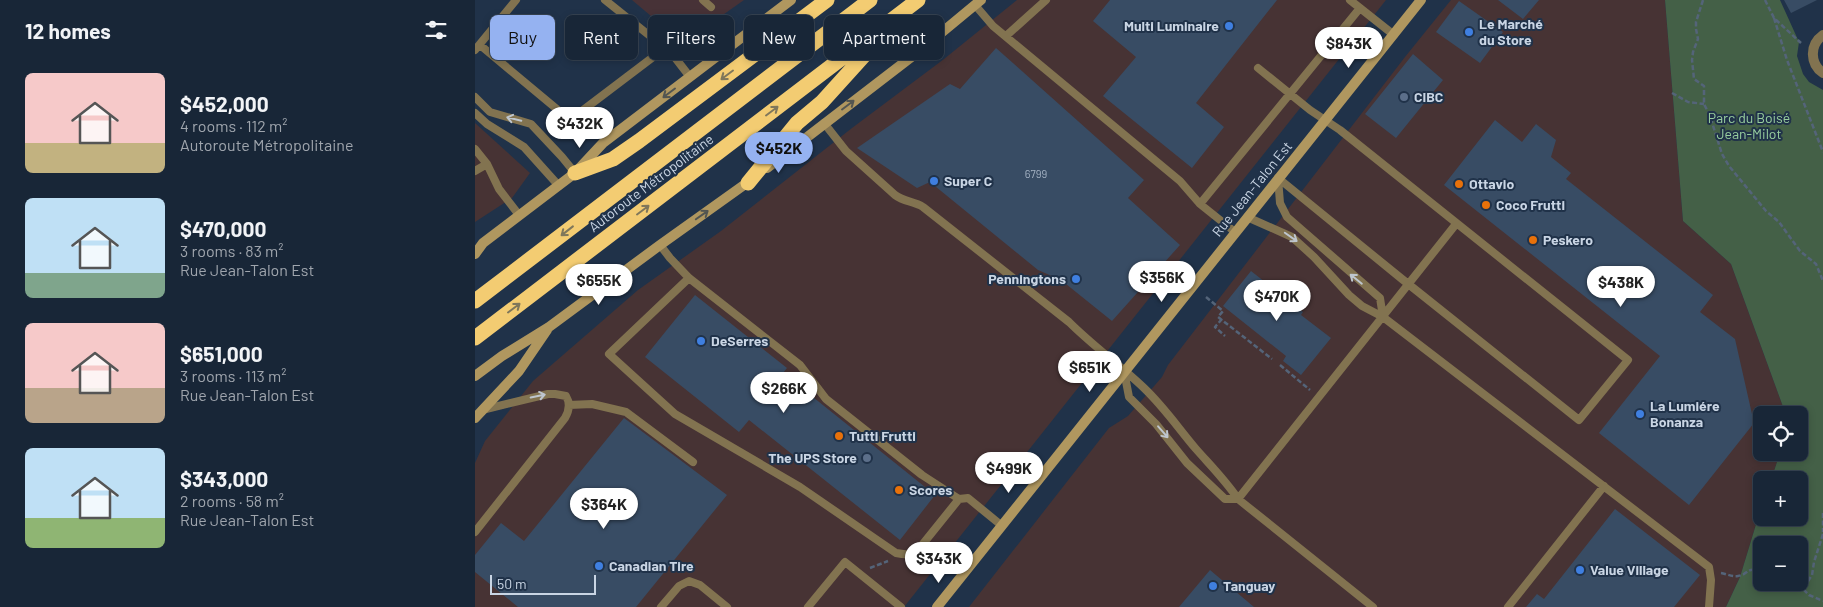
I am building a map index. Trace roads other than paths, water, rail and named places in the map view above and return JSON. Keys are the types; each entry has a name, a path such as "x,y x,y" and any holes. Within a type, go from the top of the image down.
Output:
{"highway":[{"path":"575,173 613,159 827,0"},
{"name":"Autoroute Métropolitaine","path":"475,302 870,0"},
{"name":"Autoroute Métropolitaine","path":"475,338 918,0"},
{"path":"747,183 797,123 822,102 905,10"}],"main road":[{"path":"475,254 479,244 575,173 603,143 790,0"},
{"name":"Rue Jean-Talon Est","path":"938,607 1001,525 1421,0"},
{"path":"475,376 502,356 549,328 747,183 923,48 978,3"},
{"path":"475,418 519,370 549,328"}],"street":[{"path":"1823,35 1815,44 1813,51 1815,65 1823,73"}],"lane":[{"path":"516,0 477,48 570,120 649,60"},
{"path":"605,0 648,34"},
{"path":"703,0 711,7"},
{"path":"1006,36 1046,0"},
{"path":"1350,0 1394,35"},
{"path":"978,3 993,26 1180,181 1199,204 1235,232"},
{"path":"1199,204 1360,8"},
{"path":"677,60 690,77"},
{"path":"1258,68 1629,360 1579,420 1278,178"},
{"path":"475,97 490,112 531,124 575,173"},
{"path":"475,113 487,124 524,147 559,186"},
{"path":"824,123 846,151 895,195 903,201 917,203 923,207 1069,322 1143,386 1165,409 1196,449 1227,482 1238,499 1373,607"},
{"path":"475,149 487,164 499,189 519,215"},
{"path":"475,171 487,164"},
{"path":"1278,178 1280,203 1287,217 1380,298 1383,317"},
{"path":"1247,217 1292,237 1315,257 1349,295 1362,306 1383,317 1709,567 1709,607"},
{"path":"1124,371 1129,397 1156,424 1187,463 1225,500 1238,499 1457,224"},
{"path":"660,245 689,278 800,365 826,399 922,475 959,499 968,498 1001,525"},
{"path":"689,278 609,354 675,414 800,487 896,553 907,555 913,554 918,550 959,499"},
{"path":"475,532 565,418 569,412 569,404 566,396 548,394 482,410"},
{"path":"569,404 592,404 627,412 693,462"},
{"path":"1508,607 1604,486"},
{"path":"808,607 845,562 901,607"},
{"path":"661,607 679,586 689,581 700,585 727,607"}],"place":[{"name":"Multi Luminaire","path":"1229,26"},
{"name":"Le Marché du Store","path":"1469,32"},
{"name":"CIBC","path":"1404,97"},
{"name":"Super C","path":"934,181"},
{"name":"Ottavio","path":"1459,184"},
{"name":"Coco Frutti","path":"1486,205"},
{"name":"Peskero","path":"1533,240"},
{"name":"Penningtons","path":"1076,279"},
{"name":"DeSerres","path":"701,341"},
{"name":"La Lumiére Bonanza","path":"1640,414"},
{"name":"Tutti Frutti","path":"839,436"},
{"name":"The UPS Store","path":"867,458"},
{"name":"Scores","path":"899,490"},
{"name":"Canadian Tire","path":"599,566"},
{"name":"Value Village","path":"1580,570"},
{"name":"Tanguay","path":"1213,586"}],"park label":[{"name":"Parc du Boisé Jean-Milot","path":"1749,126"}]}
